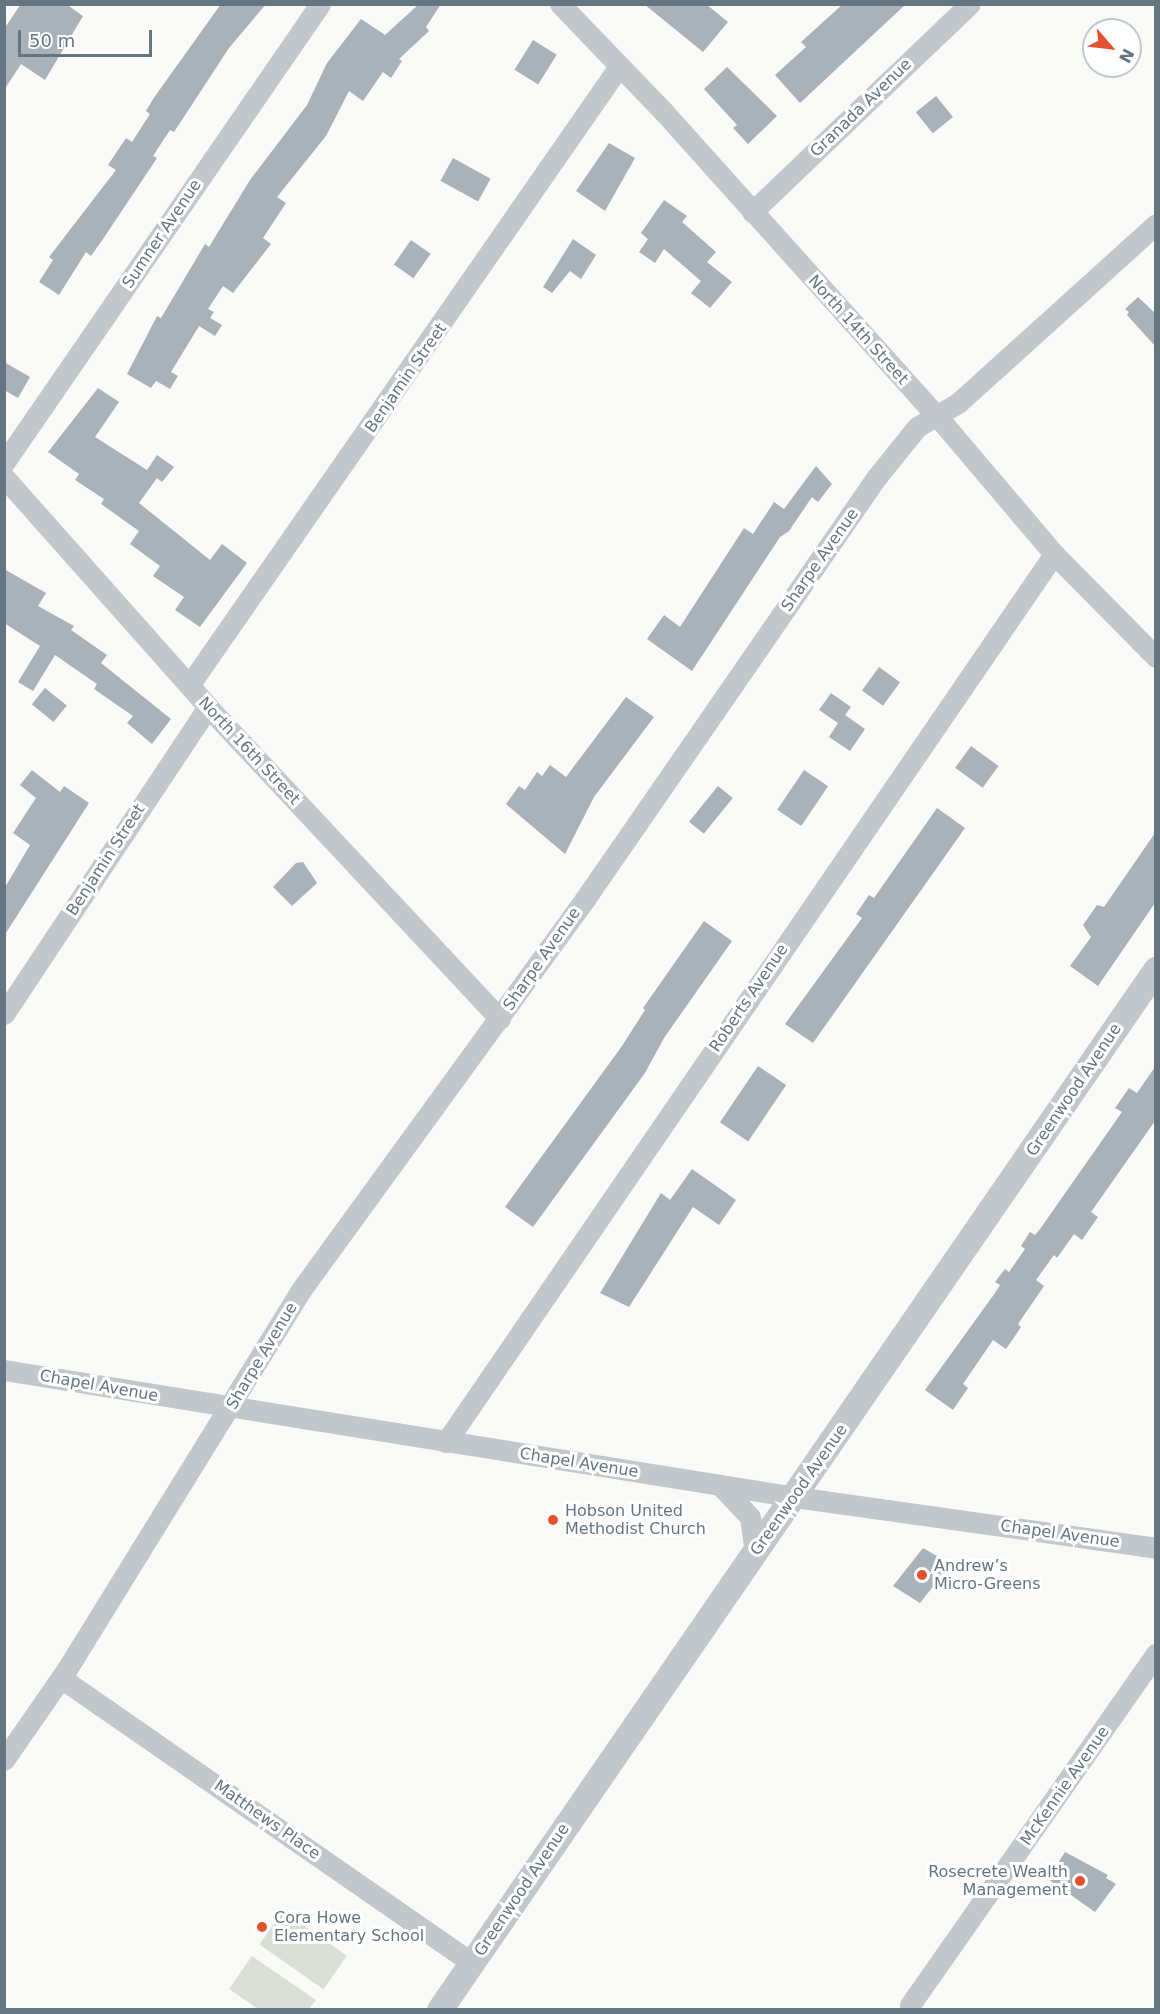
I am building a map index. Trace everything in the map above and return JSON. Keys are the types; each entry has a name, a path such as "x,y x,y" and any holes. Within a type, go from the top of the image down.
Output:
{"street":[{"name":"Sumner Avenue","path":"4,463 320,4"},
{"name":"North 14th Street","path":"560,4 618,68 663,111 937,416 1054,554 1155,657"},
{"name":"Granada Avenue","path":"752,212 970,4"},
{"name":"Benjamin Street","path":"189,684 618,68"},
{"name":"Sharpe Avenue","path":"4,1760 61,1678 231,1409 301,1290 500,1019 876,478 917,427 958,403 1155,224"},
{"name":"North 16th Street","path":"4,477 208,707 500,1019"},
{"name":"Roberts Avenue","path":"446,1442 1054,554"},
{"name":"Benjamin Street","path":"4,1014 208,707"},
{"name":"Greenwood Avenue","path":"440,2010 795,1497 1155,970"},
{"name":"Chapel Avenue","path":"4,1370 231,1409 721,1486 1155,1548"},
{"path":"721,1486 750,1517 755,1554"},
{"name":"McKennie Avenue","path":"910,2005 1155,1654"},
{"name":"Matthews Place","path":"61,1678 472,1963"}],"shaded area":[{"path":"283,1911 347,1956 323,1989 259,1945"},
{"path":"252,1956 316,2000 309,2009 258,2009 229,1989"}],"building":[{"path":"21,4 66,4 83,16 45,80 21,64 4,90 4,29"},
{"path":"221,4 266,4 229,48 174,132 170,130 153,156 157,158 103,239 91,256 86,252 59,295 39,282 53,260 49,257 116,170 108,165 126,138 132,142 150,114 146,111 153,99"},
{"path":"419,4 441,4 426,27 429,31 399,59 402,61 391,78 383,72 363,101 349,91 326,136 277,197 286,203 263,238 271,244 233,293 223,286 208,309 214,312 210,318 222,325 215,336 199,326 171,372 178,376 170,389 156,381 151,388 127,374 157,316 161,318 205,244 209,247 250,180 307,105 327,63 361,19 385,35"},
{"path":"644,4 706,4 728,22 703,52"},
{"path":"843,4 906,4 800,103 775,75 806,47 801,42"},
{"path":"533,40 557,55 538,85 514,70"},
{"path":"727,67 777,116 748,144 733,128 737,125 704,89"},
{"path":"936,96 953,117 933,133 916,112"},
{"path":"609,143 635,158 605,211 576,191"},
{"path":"453,158 491,179 478,202 440,181"},
{"path":"664,200 687,216 682,222 716,252 707,262 732,282 710,308 691,293 701,281 664,249 655,263 639,252 648,239 641,233"},
{"path":"573,239 596,255 581,279 570,271 552,293 543,287"},
{"path":"411,240 431,254 413,278 394,265"},
{"path":"1138,297 1155,313 1155,346 1127,315 1129,312 1125,309"},
{"path":"4,362 30,377 18,398 4,390"},
{"path":"98,388 119,402 95,437 147,470 157,455 174,467 162,482 157,478 139,503 210,560 222,544 247,563 200,627 175,610 184,597 153,576 160,566 130,544 139,531 101,504 104,499 75,480 79,474 48,452"},
{"path":"816,466 832,484 818,502 812,497 789,531 780,537 692,671 647,639 664,615 680,627 744,528 753,534 774,502 784,509"},
{"path":"4,569 46,593 38,606 74,626 71,630 107,655 101,663 171,719 152,744 127,723 133,716 94,689 97,684 55,655 33,691 18,682 40,646 4,623"},
{"path":"879,667 900,682 883,706 862,690"},
{"path":"45,688 67,706 54,722 32,704"},
{"path":"831,693 851,707 845,715 865,729 850,751 829,737 838,723 819,710"},
{"path":"626,697 654,717 594,797 565,854 506,804 519,786 525,790 537,772 542,776 550,765 566,777"},
{"path":"971,746 999,766 983,788 955,768"},
{"path":"32,770 60,792 64,786 89,803 4,936 4,889 30,845 13,833 36,798 20,785"},
{"path":"804,770 828,786 801,826 777,810"},
{"path":"718,786 733,798 704,834 689,822"},
{"path":"937,808 965,828 813,1043 785,1024 862,918 856,914 869,895 874,898"},
{"path":"1155,833 1155,903 1098,986 1070,966 1091,937 1083,925 1097,905 1104,907"},
{"path":"303,862 317,883 292,906 273,887 296,863"},
{"path":"704,921 732,941 664,1038 645,1073 533,1227 505,1207 622,1046 645,1010 643,1008"},
{"path":"758,1066 786,1085 748,1141 720,1122"},
{"path":"1155,1067 1155,1121 1091,1212 1098,1217 1082,1240 1074,1234 1057,1258 1054,1255 1036,1280 1044,1286 1018,1324 1021,1327 1006,1349 993,1340 963,1384 968,1388 953,1410 925,1390 995,1293 1000,1285 995,1282 1005,1269 1009,1272 1025,1249 1021,1246 1030,1232 1035,1235 1040,1229 1122,1112 1115,1108 1129,1088 1137,1093"},
{"path":"692,1169 736,1200 719,1225 693,1207 629,1307 600,1293 661,1193 670,1200"},
{"name":"Andrew’s Micro-Greens","path":"923,1548 951,1564 920,1603 893,1586"},
{"name":"Rosecrete Wealth Management","path":"1065,1852 1108,1875 1106,1878 1116,1884 1095,1912 1048,1879"}],"place":[{"name":"Hobson United Methodist Church","path":"553,1520"},
{"name":"Andrew’s Micro-Greens","path":"922,1575"},
{"name":"Rosecrete Wealth Management","path":"1080,1881"},
{"name":"Cora Howe Elementary School","path":"262,1927"}]}
